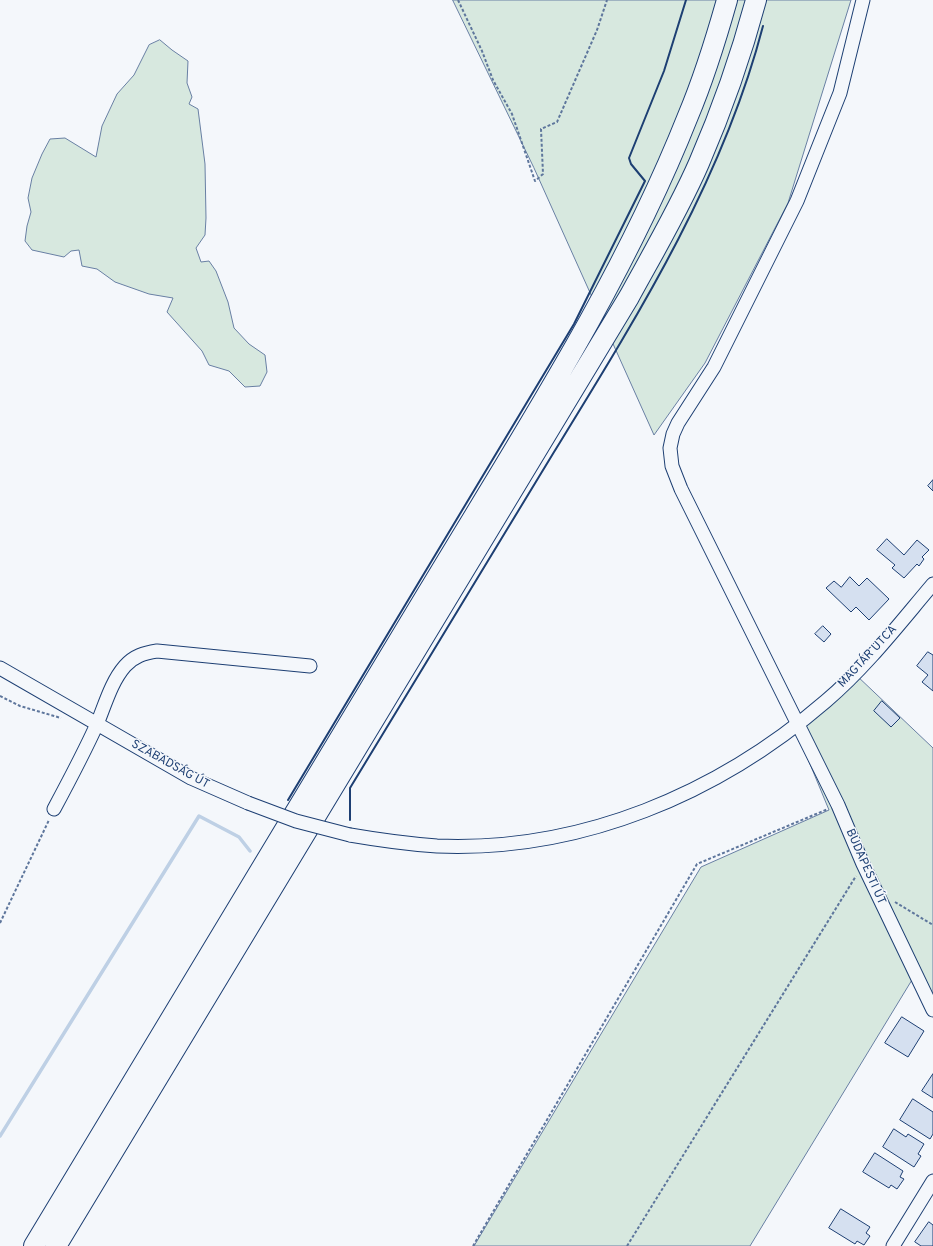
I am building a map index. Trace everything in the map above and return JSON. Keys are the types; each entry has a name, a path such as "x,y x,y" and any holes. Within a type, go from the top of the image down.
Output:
{"highway":[{"path":"34,1246 574,349 616,272 664,173 689,116 714,46 727,0"},
{"path":"56,1246 629,297 662,238 698,164 721,109 743,46 756,0"}],"street":[{"name":"BUDAPESTI ÚT","path":"864,2 840,93 797,201 714,367 678,423 673,434 670,448 672,466 681,489 838,805 862,864 933,1010"},
{"name":"MAGTÁR UTCA","path":"350,835 415,844 469,846 528,841 586,830 635,815 688,793 733,769 759,752 827,701 853,675 933,584"},
{"path":"54,809 97,723 117,678 125,666 134,657 157,651 310,666"},
{"name":"SZABADSÁG ÚT","path":"0,668 191,778 248,804 296,821 350,835"},
{"path":"893,1246 933,1181"}],"path":[{"path":"458,0 482,51 493,80 512,114 535,181 544,174 541,130 557,122 597,30 607,0"},
{"path":"472,1246 697,864 838,805"},
{"path":"0,924 54,809"},
{"path":"627,1246 862,864"},
{"path":"894,901 933,925"}],"shaded area":[{"path":"453,0 851,0 788,203 705,363 654,435 534,168"},
{"path":"160,40 188,61 187,83 192,97 189,104 198,109 205,164 206,218 205,235 196,248 201,262 209,261 216,271 228,302 234,328 249,344 265,355 267,372 260,386 245,387 229,371 209,365 202,351 167,312 173,298 149,294 115,282 97,269 82,266 79,250 71,251 64,257 32,250 25,241 31,212 28,198 32,178 50,139 65,138 96,157 102,126 117,94 134,75 149,45"},
{"path":"855,674 933,748 933,999 918,970 750,1246 474,1246 701,867 829,810 798,735"}],"building":[{"path":"933,480 933,491 928,486"},
{"path":"887,539 904,555 917,540 929,550 922,557 924,559 919,566 917,564 904,578 892,568 895,565 877,550"},
{"path":"850,577 859,586 867,578 889,599 869,620 856,607 851,612 826,588 834,581 841,587"},
{"path":"823,626 831,634 824,642 815,634"},
{"path":"928,652 933,655 933,691 922,682 928,675 917,666"},
{"path":"882,701 900,718 891,727 874,711"},
{"path":"902,1017 924,1031 908,1057 885,1043"},
{"path":"933,1074 933,1098 922,1091"},
{"path":"913,1099 933,1112 933,1134 930,1139 900,1120"},
{"path":"894,1129 906,1137 908,1134 924,1144 918,1154 921,1156 914,1167 883,1147"},
{"path":"875,1153 903,1171 900,1177 904,1179 897,1189 891,1185 889,1188 863,1172"},
{"path":"841,1209 870,1227 866,1233 870,1236 864,1245 857,1241 855,1244 829,1228"},
{"path":"929,1222 933,1225 933,1246 921,1246 915,1242"}],"waterway":[{"path":"0,1136 199,816 239,837 250,851"}],"wall":[{"path":"288,800 574,324 645,181 631,164 629,158 664,71 686,0"},
{"path":"350,820 350,788 616,350 675,246 725,139 746,83 763,26"}]}
